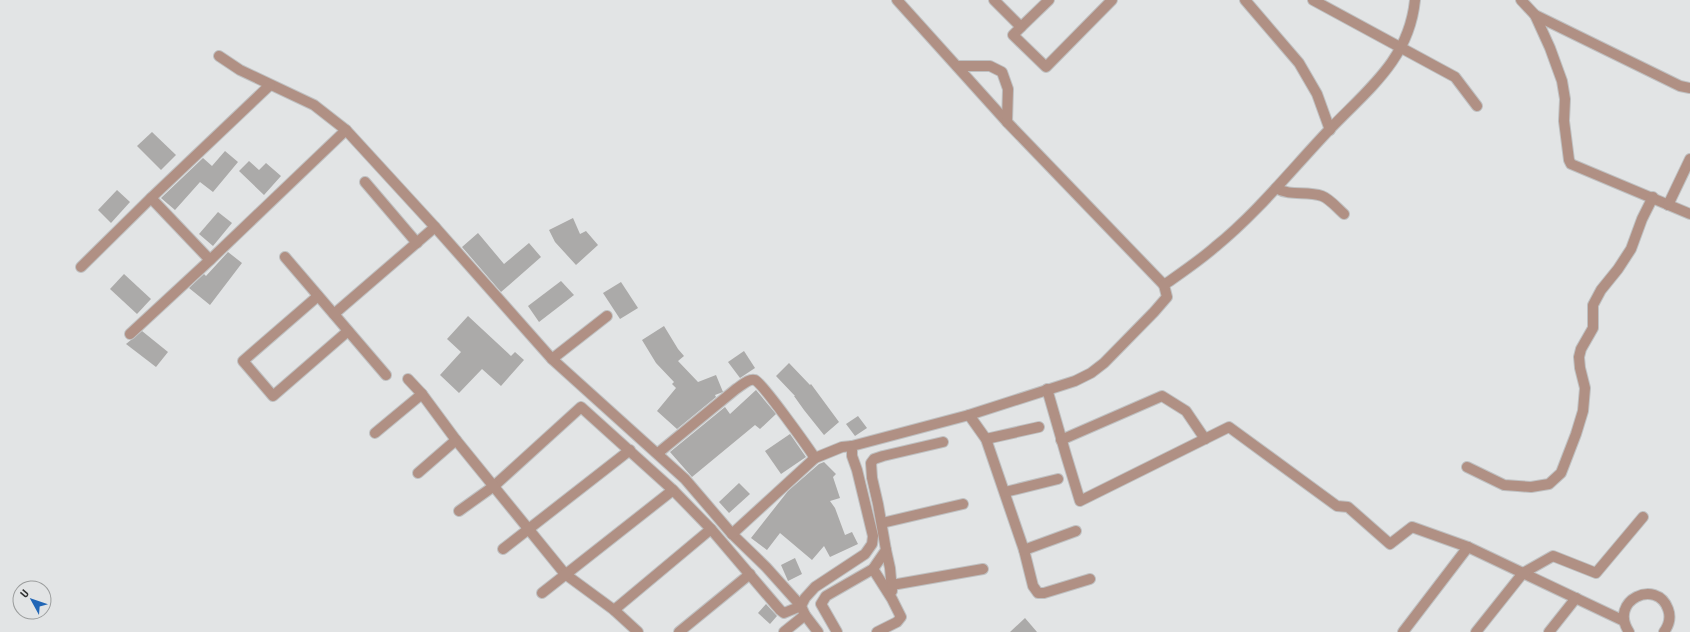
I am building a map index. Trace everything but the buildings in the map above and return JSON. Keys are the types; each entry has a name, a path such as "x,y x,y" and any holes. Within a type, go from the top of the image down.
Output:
{"street":[{"path":"732,534 815,458 842,447 852,446 969,415 1075,381 1091,373 1120,348 1167,298 1164,285 1007,122 897,0"},
{"path":"994,0 1021,27"},
{"path":"1049,0 1013,35 1046,67 1112,0"},
{"path":"1245,0 1299,63 1317,94 1330,130"},
{"path":"1313,0 1455,77 1477,106"},
{"path":"1164,285 1216,247 1276,188 1330,130 1379,81 1401,47 1412,24 1415,0"},
{"path":"1521,0 1535,15 1550,48 1562,81 1565,99 1564,120 1569,160 1575,166 1653,197 1690,214"},
{"path":"1535,15 1680,86 1690,88"},
{"path":"219,56 240,70 314,105 346,130 435,227 552,359 658,453 685,479 732,534 766,567 803,611 818,632"},
{"path":"957,66 990,66 1002,72 1008,90 1007,122"},
{"path":"81,267 270,85"},
{"path":"130,334 346,130"},
{"path":"1668,204 1690,159"},
{"path":"364,182 417,243"},
{"path":"1276,188 1287,193 1320,196 1325,198 1344,214"},
{"path":"1467,467 1504,485 1531,487 1549,484 1561,473 1583,411 1585,388 1579,357 1581,349 1592,328 1593,305 1601,290 1618,269 1631,249 1642,219 1653,197"},
{"path":"151,198 210,260"},
{"path":"334,314 435,227"},
{"path":"285,257 386,375"},
{"path":"318,296 243,361 248,367 273,396 348,331"},
{"path":"552,359 608,316"},
{"path":"408,379 422,394 456,440 566,574 614,610 638,632"},
{"path":"658,453 736,389 746,382 756,380 815,458"},
{"path":"1047,389 1080,500 1229,427 1337,506 1348,507 1390,544 1412,527 1468,547 1576,598 1626,628"},
{"path":"375,433 422,394"},
{"path":"1061,440 1162,396 1186,411 1206,439"},
{"path":"460,511 494,486 581,407 673,490 750,574 771,601 784,613 803,611"},
{"path":"969,415 986,439 1024,550 1033,586 1038,593 1044,593 1090,579"},
{"path":"986,439 1039,427"},
{"path":"418,473 456,440"},
{"path":"892,599 892,585 882,523 872,478 871,462 878,457 942,442"},
{"path":"784,632 803,611 805,598 815,587 865,554 872,544 873,536 857,470 852,456 852,446"},
{"path":"503,549 630,450"},
{"path":"1005,492 1058,479"},
{"path":"542,593 673,490"},
{"path":"882,523 963,504"},
{"path":"1476,632 1523,573 1553,556 1596,573 1643,517"},
{"path":"614,610 711,530"},
{"path":"1024,550 1076,531"},
{"path":"1403,632 1468,547"},
{"path":"837,632 821,604 826,596 873,569 886,550"},
{"path":"873,569 899,610 901,618 897,622 877,632"},
{"path":"892,585 983,569"},
{"path":"679,632 750,574"},
{"path":"1626,628 1624,614 1629,602 1640,595 1653,594 1664,601 1670,613 1668,626 1664,632"},
{"path":"1549,632 1576,598"}]}
